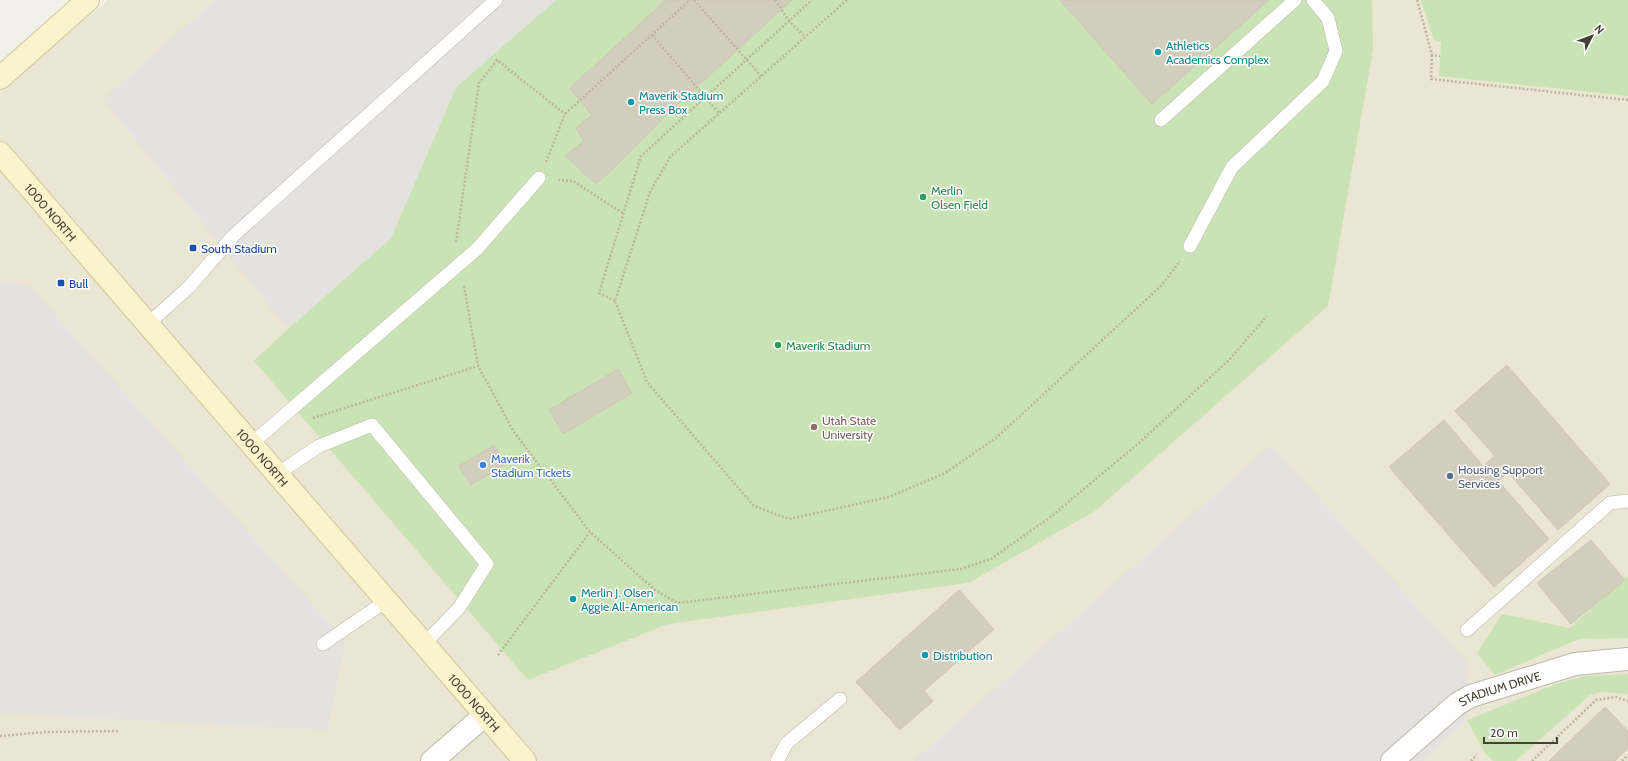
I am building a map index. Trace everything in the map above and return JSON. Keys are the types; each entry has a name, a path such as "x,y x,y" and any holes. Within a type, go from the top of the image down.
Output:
{"street":[{"path":"0,78 88,0"},
{"name":"1000 NORTH","path":"0,153 525,761"},
{"name":"STADIUM DRIVE","path":"1392,761 1457,704 1471,696 1575,664 1628,659"},
{"path":"432,761 485,715"}],"lane":[{"path":"148,324 189,287 233,236 496,0"},
{"path":"1161,120 1295,0"},
{"path":"1190,246 1232,167 1323,81 1336,51 1328,18 1313,0"},
{"path":"251,444 477,249 538,178"},
{"path":"277,474 319,446 372,425 487,564 459,608 424,644"},
{"path":"1467,630 1610,503 1628,501"},
{"path":"323,644 386,600"},
{"path":"777,761 787,742 840,699"}],"path":[{"path":"624,214 573,181 538,178 554,144 565,114 690,0"},
{"path":"694,0 761,76"},
{"path":"775,0 789,20 805,37"},
{"path":"615,301 599,293 641,156 812,0"},
{"path":"846,0 670,157 650,192 615,301 647,382 754,506 788,519 889,497 945,473 996,438 1161,286 1190,246"},
{"path":"1417,0 1432,55 1431,79 1628,100"},
{"path":"652,35 719,113"},
{"path":"1432,55 1440,56"},
{"path":"565,114 497,60 479,83 456,243 478,366 514,432 590,532 655,590 677,603 961,569 991,559 1059,510 1140,442 1229,360 1267,316"},
{"path":"306,420 478,366"},
{"path":"498,655 590,532"},
{"path":"1532,761 1596,700 1616,697 1628,701"},
{"path":"0,736 45,732 119,731"},
{"path":"1471,761 1477,755"},
{"path":"1622,761 1628,755"}],"shaded area":[{"name":"Utah State University","path":"108,0 1628,0 1628,761 0,761 0,92"},
{"path":"215,0 556,0 456,87 391,238 288,329 103,99"},
{"path":"0,282 29,285 345,641 328,730 0,713"},
{"path":"1271,445 1468,663 1467,720 1424,761 913,761"}],"green space":[{"name":"Maverik Stadium","path":"556,0 1372,0 1373,50 1328,306 1095,511 968,583 668,624 528,680 254,361 391,238 456,87"},
{"path":"1421,0 1628,0 1628,96 1439,76 1441,42 1434,40"},
{"path":"1626,577 1628,577 1628,638 1579,639 1495,675 1477,653 1502,614 1570,628"},
{"path":"1628,674 1628,694 1602,692 1590,695 1516,761 1493,761 1485,753 1467,720 1556,684 1585,676"}],"building":[{"name":"Maverik Stadium Press Box","path":"666,0 792,0 665,116 616,166 596,184 565,156 584,141 576,128 592,115 570,88"},
{"name":"Athletics Academics Complex","path":"1060,0 1269,0 1152,104"},
{"name":"Housing Support Services","path":"1507,365 1610,484 1558,530 1508,472 1498,481 1549,539 1494,587 1389,467 1444,420 1483,466 1495,456 1455,411"},
{"path":"618,369 632,393 563,434 549,410"},
{"name":"Maverik Stadium Tickets","path":"494,445 506,464 471,485 459,466"},
{"path":"1591,540 1625,580 1571,624 1537,583"},
{"name":"Distribution","path":"959,590 994,629 924,691 933,701 900,730 856,682"},
{"path":"1605,707 1628,731 1628,748 1615,761 1549,761"}],"place":[{"name":"Athletics Academics Complex","path":"1158,52"},
{"name":"Maverik Stadium Press Box","path":"631,102"},
{"name":"Merlin Olsen Field","path":"923,197"},
{"name":"South Stadium","path":"193,248"},
{"name":"Bull","path":"61,283"},
{"name":"Maverik Stadium","path":"778,345"},
{"name":"Utah State University","path":"814,427"},
{"name":"Maverik Stadium Tickets","path":"483,465"},
{"name":"Housing Support Services","path":"1450,476"},
{"name":"Merlin J. Olsen Aggie All-American","path":"573,599"},
{"name":"Distribution","path":"925,655"}]}
